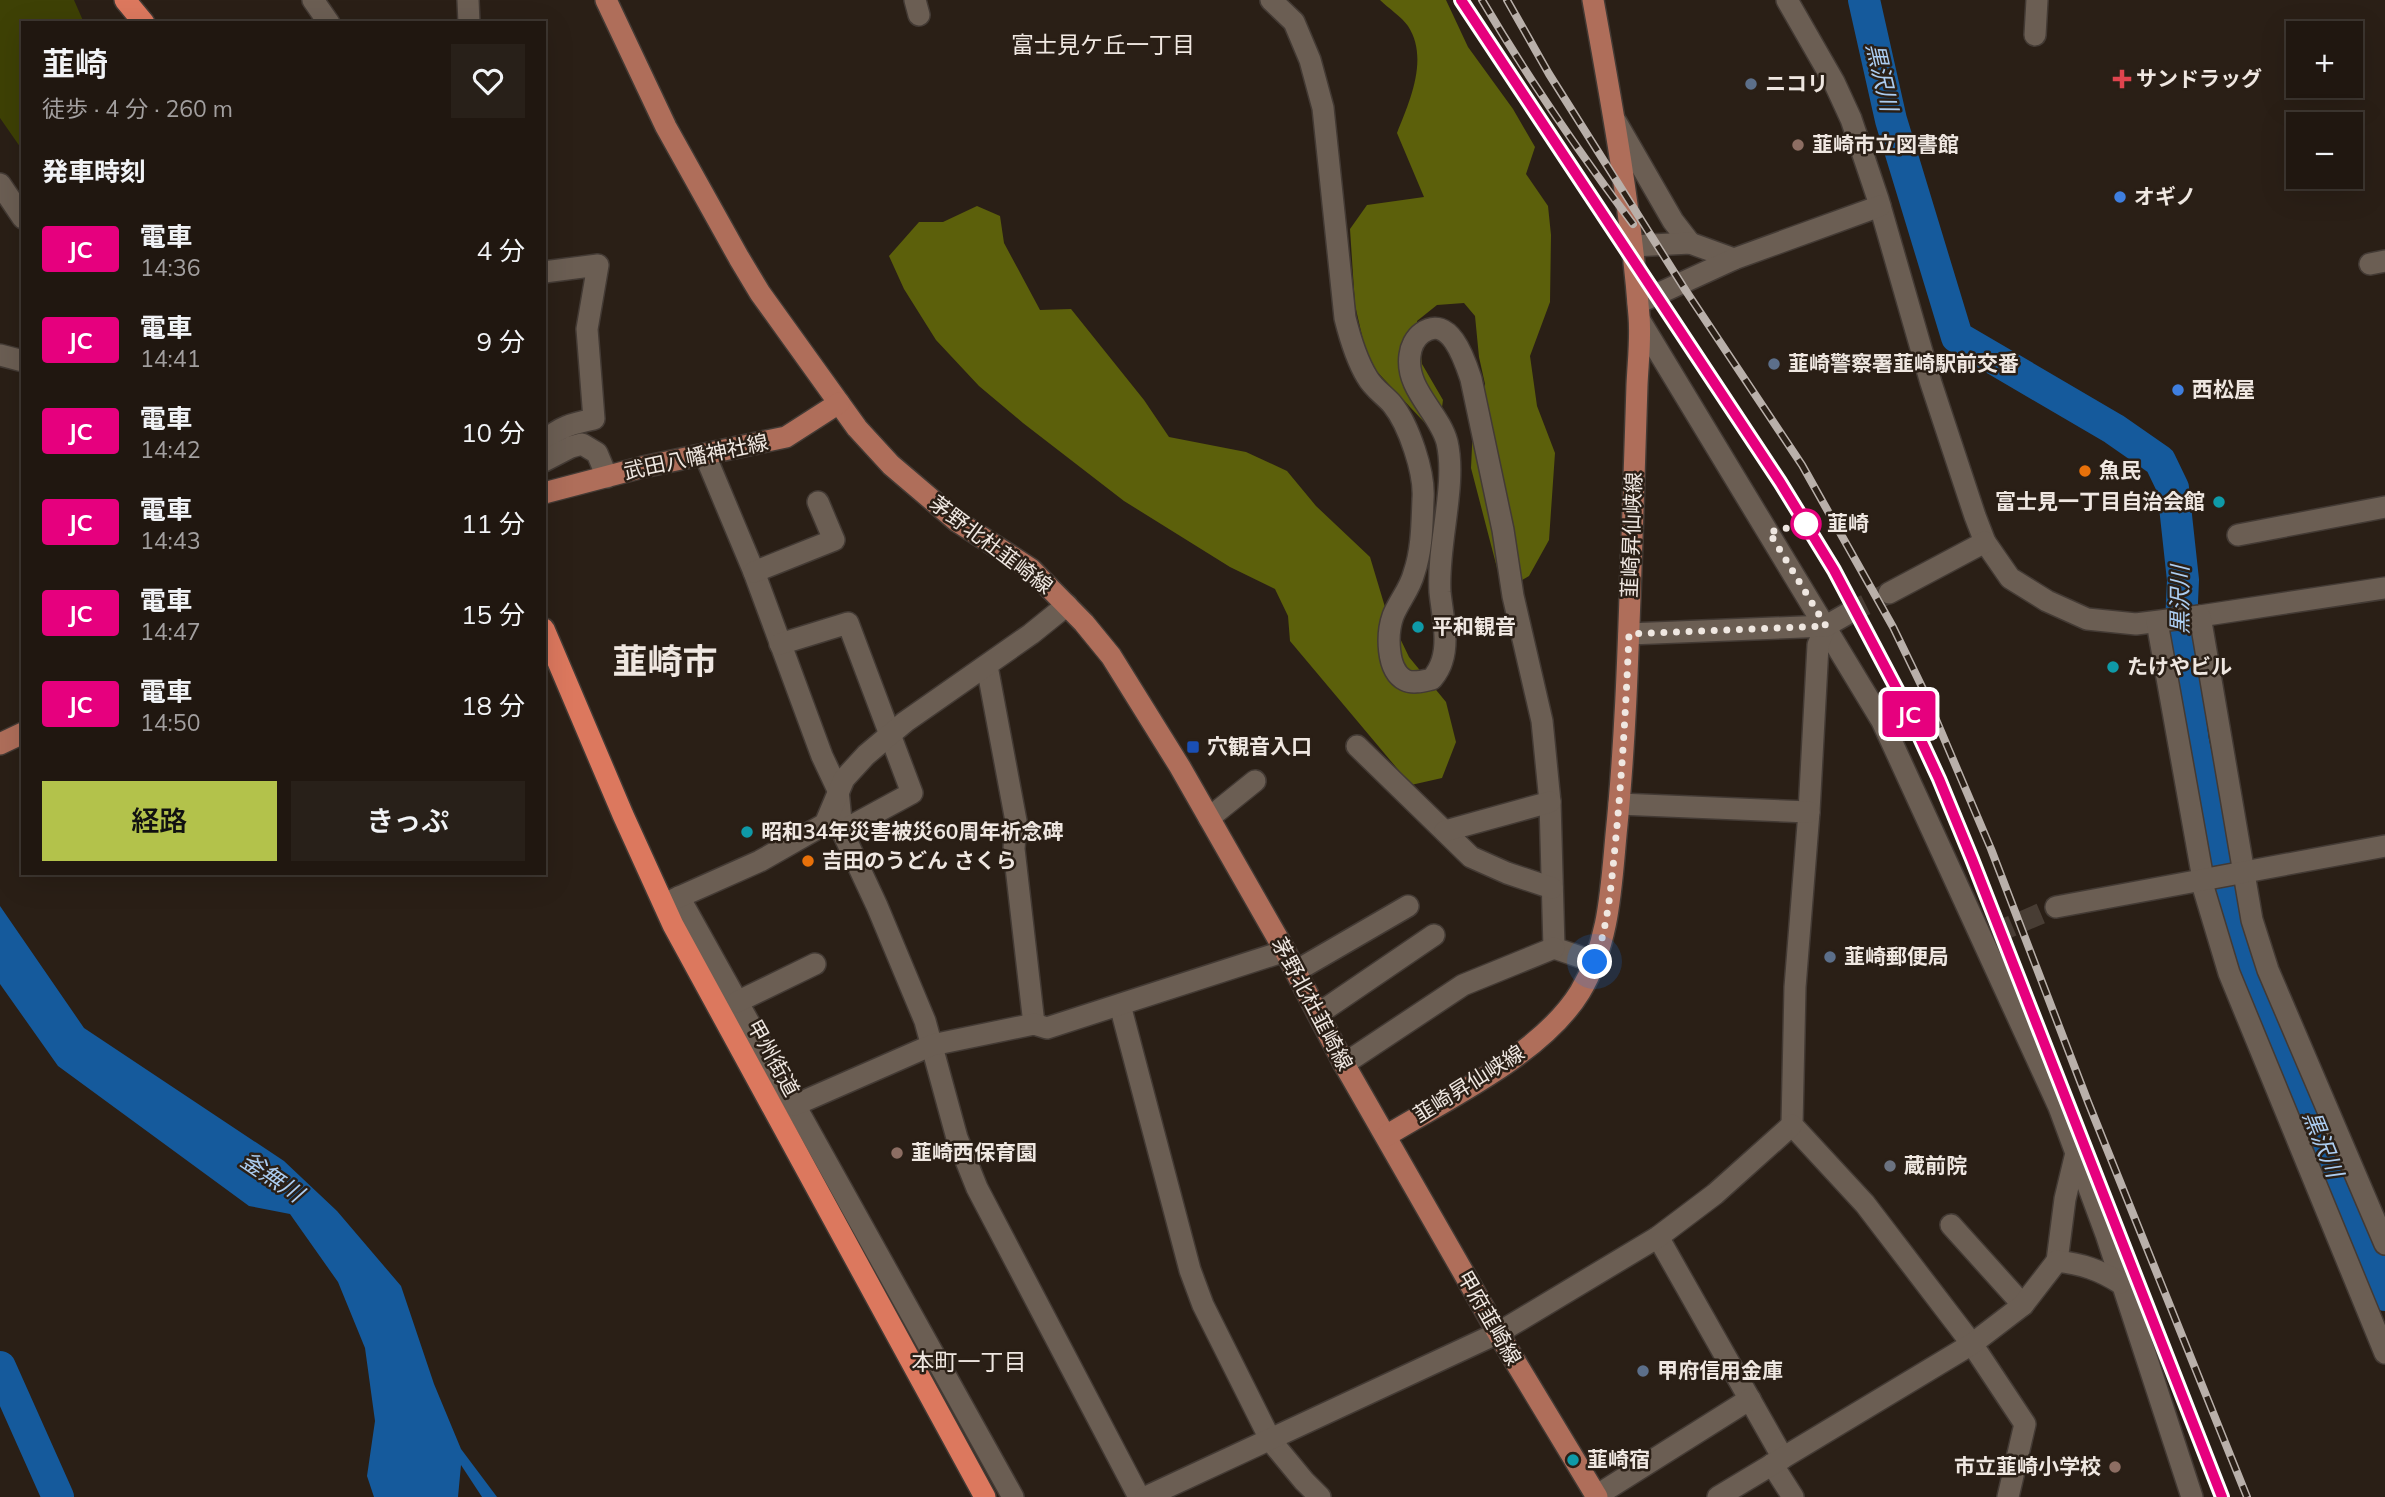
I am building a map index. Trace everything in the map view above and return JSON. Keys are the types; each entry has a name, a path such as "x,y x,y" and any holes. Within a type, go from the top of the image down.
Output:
{"highway":[{"path":"125,0 141,14"},
{"name":"甲州街道","path":"546,634 622,815 671,901 985,1497"}],"main road":[{"name":"茅野北杜韮崎線","path":"606,0 666,127 707,203 760,293 857,428 891,465 958,522 1031,569 1067,605 1111,656 1180,767 1386,1136"},
{"name":"韮崎昇仙峡線","path":"1386,1136 1512,1059 1554,1027 1580,992 1595,962 1608,912 1619,804 1629,634 1639,312 1616,122 1593,0"},
{"name":"武田八幡神社線","path":"546,492 786,437 839,404"},
{"path":"0,744 21,734"},
{"name":"甲府韮崎線","path":"1386,1136 1498,1333 1596,1497"}],"street":[{"path":"313,0 328,21"},
{"path":"468,0 469,21"},
{"path":"1271,0 1294,22 1310,61 1323,108 1345,318 1353,348 1367,379 1394,406 1411,441 1420,470 1423,495 1419,554 1410,586 1392,620 1390,653 1397,671 1405,680 1432,680 1443,660 1439,566 1450,471 1448,446 1442,425 1421,396 1410,362 1417,336 1434,328 1447,332 1464,356 1471,379 1503,530 1513,596 1542,721 1550,802 1554,948"},
{"path":"1787,0 1834,82 1851,119 1880,206 1931,383 1984,542 2010,578 2047,601 2087,619 2113,623 2200,617 2385,588"},
{"path":"2035,35 2037,0"},
{"path":"1616,122 1672,221 1690,243"},
{"path":"0,184 21,215"},
{"path":"1880,206 1734,259 1639,312 1882,721 1988,936 2059,1107 2106,1234 2192,1497"},
{"path":"1633,246 1690,243 1734,259"},
{"path":"546,272 598,265 587,329 594,419 566,425 552,434 546,452"},
{"path":"0,355 21,360"},
{"path":"546,452 582,444 597,453 607,477"},
{"path":"705,455 754,572 822,756 838,790 842,831 925,1021 957,1138 977,1188 1139,1497"},
{"path":"754,572 834,540 818,502"},
{"path":"2238,535 2385,507"},
{"path":"1889,593 1984,542"},
{"path":"1013,1497 737,1002 671,901 760,861 825,824 844,779 866,755 889,735 1067,605"},
{"path":"1629,634 1826,626 1847,614"},
{"path":"2200,617 2252,920 2268,970 2385,1244"},
{"path":"2157,622 2202,880 2229,973 2385,1353"},
{"path":"780,644 848,623 912,793 842,831"},
{"path":"1826,626 1818,645 1809,812 1795,987 1792,1125 1865,1204 1972,1344 2025,1424 2008,1497"},
{"path":"987,666 1016,821 1014,849 1034,1024"},
{"path":"1357,746 1471,857 1552,888"},
{"path":"1209,818 1255,781"},
{"path":"1445,831 1550,802"},
{"path":"1619,804 1809,812"},
{"path":"2056,907 2385,846"},
{"path":"1296,971 1408,906"},
{"path":"1318,1014 1434,935"},
{"path":"1344,1064 1463,985 1554,948 1595,962"},
{"path":"795,1105 932,1045 1034,1024 1047,1028 1285,951"},
{"path":"737,1002 816,964"},
{"path":"1120,1005 1190,1270 1203,1305 1271,1441 1304,1482 1320,1497"},
{"path":"1146,1497 1498,1333 1658,1237 1715,1194 1792,1125"},
{"path":"1718,1497 1972,1344 2023,1304 2057,1261 2065,1199 2076,1153"},
{"path":"1951,1225 2023,1304"},
{"path":"1658,1237 1750,1399 1793,1497"},
{"path":"2057,1261 2082,1264 2120,1283"},
{"path":"1596,1497 1750,1399"}],"shaded area":[{"path":"0,0 74,0 83,21 21,21 21,148 0,118"},
{"path":"1380,0 1446,0 1468,47 1513,109 1535,147 1526,174 1548,206 1551,235 1550,302 1530,356 1537,406 1555,453 1549,540 1529,576 1503,591 1471,468 1473,425 1485,384 1475,316 1464,303 1437,305 1417,321 1422,364 1443,400 1438,437 1368,362 1355,305 1350,229 1367,205 1424,197 1397,133 1415,79 1417,52 1414,38 1408,26"},
{"path":"977,206 1000,216 1004,243 1040,310 1071,309 1144,400 1169,437 1246,452 1287,471 1316,506 1370,557 1385,607 1409,657 1446,702 1456,742 1442,778 1411,785 1290,641 1288,616 1275,589 1230,567 1124,501 979,386 936,340 904,289 889,256 919,222 943,222"}],"water":[{"name":"釜無川","path":"0,906 84,1028 284,1161 337,1211 401,1286 434,1384 461,1449 497,1497 482,1497 461,1465 458,1497 374,1497 367,1476 375,1421 365,1348 338,1282 290,1214 249,1206 58,1066 0,984"}],"waterway":[{"name":"黒沢川","path":"1864,0 1891,120 1957,337 2114,429 2160,461 2173,488 2183,580 2180,645 2193,741 2230,916 2385,1295"},
{"path":"0,1367 58,1497"}],"tunnel":[{"path":"1847,614 1889,593"},
{"path":"1993,934 2056,907"}],"railway":[{"path":"1461,0 1781,482 1834,570 1902,700 1972,859 2222,1497"},
{"path":"1482,0 1554,114 1633,224"},
{"path":"1507,0 1549,74 1686,291 1802,465 1893,627 1923,689 1991,849 2088,1102 2247,1497"}],"train":[{"name":"JC","path":"1461,0 1780,482 1834,570 1902,699 1972,859 2222,1497"}],"place":[{"name":"サンドラッグ","path":"2122,79"},
{"name":"ニコリ","path":"1751,84"},
{"name":"韮崎市立図書館","path":"1798,145"},
{"name":"オギノ","path":"2120,197"},
{"name":"韮崎警察署韮崎駅前交番","path":"1774,364"},
{"name":"西松屋","path":"2178,390"},
{"name":"魚民","path":"2085,471"},
{"name":"富士見一丁目自治会館","path":"2219,502"},
{"name":"韮崎","path":"1806,524"},
{"name":"平和観音","path":"1418,627"},
{"name":"たけやビル","path":"2113,667"},
{"name":"穴観音入口","path":"1193,747"},
{"name":"昭和34年災害被災60周年祈念碑","path":"747,832"},
{"name":"吉田のうどん さくら","path":"808,861"},
{"name":"韮崎郵便局","path":"1830,957"},
{"name":"韮崎西保育園","path":"897,1153"},
{"name":"蔵前院","path":"1890,1166"},
{"name":"甲府信用金庫","path":"1643,1371"},
{"name":"韮崎宿","path":"1573,1460"},
{"name":"市立韮崎小学校","path":"2115,1467"}],"district":[{"name":"富士見ケ丘一丁目","path":"1103,45"},
{"name":"韮崎市","path":"665,662"},
{"name":"本町一丁目","path":"969,1362"}],"route":[{"path":"1595,962 1608,912 1619,804 1629,634 1826,626 1769,532 1806,524"}]}
